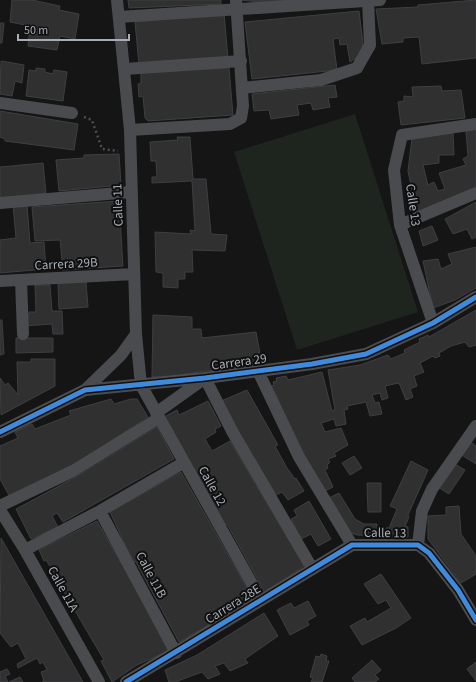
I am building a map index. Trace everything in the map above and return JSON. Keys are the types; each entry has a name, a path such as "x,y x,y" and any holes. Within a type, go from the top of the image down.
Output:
{"street":[{"name":"Calle 11","path":"117,0 130,130 136,334 141,385"},
{"path":"119,16 237,5 372,0 370,45 357,68 321,80 242,88"},
{"path":"130,130 230,124 241,118 243,106 237,5"},
{"path":"125,70 241,61"},
{"path":"0,103 72,113"},
{"name":"Calle 13","path":"433,323 400,225 394,170 402,136 476,124"},
{"path":"0,203 131,192"},
{"path":"400,225 476,193"},
{"name":"Carrera 29B","path":"0,281 134,274"},
{"path":"21,280 23,334"},
{"name":"Carrera 29","path":"0,432 85,390 205,378 312,364 366,354 433,323 476,297"},
{"path":"85,390 121,355 136,334"},
{"name":"Calle 13","path":"258,371 299,457 352,545 418,545 429,553 458,590 476,620"},
{"path":"0,506 73,471 158,416 205,378 233,433 312,568"},
{"name":"Calle 12","path":"141,385 183,463 261,600"},
{"path":"418,545 422,511 432,489 476,426"},
{"path":"25,550 183,463"},
{"name":"Calle 11A","path":"0,510 25,550 99,682"},
{"name":"Calle 11B","path":"100,510 176,653"},
{"name":"Carrera 28E","path":"126,682 352,545"}],"path":[{"path":"72,113 92,120 102,149 130,153"}],"shaded area":[{"path":"355,114 418,312 297,350 234,152"}],"building":[{"path":"12,0 32,0 60,6 59,10 79,14 75,39 60,36 57,50 28,46 30,26 10,22"},
{"path":"128,0 221,0 221,4 129,8"},
{"path":"242,0 287,0 259,2"},
{"path":"476,0 476,58 422,64 419,37 403,38 403,42 382,44 376,9 418,7 418,5"},
{"path":"359,11 363,44 362,54 350,62 347,44 340,45 339,38 333,39 337,70 252,79 245,22"},
{"path":"224,13 228,59 139,65 135,22"},
{"path":"0,23 4,23 2,43 0,43"},
{"path":"1,61 24,65 22,83 15,81 12,96 0,94"},
{"path":"36,68 45,69 45,72 53,74 54,70 67,72 63,101 26,96 29,70 36,71"},
{"path":"229,68 233,115 148,121 145,118 143,96 139,97 138,84 141,83 141,73"},
{"path":"335,85 337,97 328,98 330,107 313,110 311,103 297,105 299,115 271,119 269,110 254,111 252,94"},
{"path":"441,86 442,91 461,90 465,118 401,125 398,102 404,101 404,96 413,97 412,87"},
{"path":"0,111 78,124 74,150 5,141 5,139 0,137"},
{"path":"476,129 476,188 417,215 408,171 412,138 453,133 454,155 439,155 439,163 423,165 428,185 434,182 438,191 445,189 439,173 466,165 463,159 468,156 466,131"},
{"path":"177,137 190,137 193,179 206,179 211,234 227,235 225,251 192,250 193,272 185,272 185,279 178,279 178,288 163,287 163,273 156,272 155,232 191,234 190,230 195,231 192,181 152,183 152,177 157,177 156,161 151,161 150,142 178,140"},
{"path":"119,154 121,185 59,191 56,160 84,158 84,155"},
{"path":"43,163 46,193 0,198 0,167"},
{"path":"119,201 123,266 63,270 60,240 35,241 32,207"},
{"path":"476,202 476,237 472,239 467,229 453,234 445,219"},
{"path":"13,205 27,205 30,243 44,242 46,269 0,273 0,240 16,238"},
{"path":"432,226 438,240 423,246 419,231"},
{"path":"476,247 476,288 455,300 433,308 423,261 438,259 441,269 452,264 448,254"},
{"path":"86,282 88,307 59,309 58,283"},
{"path":"35,285 50,285 52,311 62,311 63,334 53,334 52,324 24,326 23,315 29,315 29,312 36,312"},
{"path":"476,310 476,345 469,347 465,342 451,346 439,353 440,356 435,358 433,356 420,363 424,372 414,376 417,386 410,389 413,397 406,400 399,383 385,386 388,398 382,400 380,393 372,395 375,403 379,402 382,414 370,416 366,402 347,406 348,409 344,410 346,424 336,426 334,419 321,423 325,432 341,428 348,445 334,453 336,456 328,459 330,462 327,465 328,468 325,470 333,487 323,492 269,387 274,385 273,382 277,381 276,378 286,376 288,380 322,372 332,411 335,410 328,370 360,365 388,355 391,359 405,353 404,350 420,342 419,339 428,335 429,337"},
{"path":"153,315 192,317 192,329 201,329 202,338 256,332 262,364 184,374 184,377 152,377"},
{"path":"0,320 2,320 4,354 0,355"},
{"path":"16,338 53,338 53,352 16,353"},
{"path":"31,359 55,359 55,386 1,415 0,378 5,385 8,383 18,395 17,362 31,362"},
{"path":"247,390 278,445 275,446 287,468 295,479 296,478 304,491 288,500 282,492 276,495 221,401"},
{"path":"111,399 114,404 131,399 137,399 148,417 83,459 10,497 0,479 0,446 18,438 15,432 32,424 35,429 71,415 69,411"},
{"path":"208,401 221,426 215,429 216,432 205,439 212,451 230,441 304,566 265,593 227,524 224,525 164,417 177,410 179,415"},
{"path":"157,427 174,459 63,522 57,513 52,516 58,527 31,539 16,509 74,478"},
{"path":"469,441 476,446 476,464 460,454"},
{"path":"354,456 362,468 350,475 342,463"},
{"path":"411,461 428,470 408,515 409,517 405,526 408,527 408,537 386,537 386,528 389,528 397,509 390,506"},
{"path":"453,463 465,470 449,494 438,487"},
{"path":"181,472 253,599 179,642 136,562 133,562 110,512"},
{"path":"367,483 381,483 381,512 368,512"},
{"path":"339,493 355,519 364,524 377,524 377,536 357,535 349,532 327,499"},
{"path":"309,501 331,539 318,546 311,534 301,539 291,519 297,516 294,510"},
{"path":"459,506 461,534 476,556 476,574 461,583 428,539 428,516 446,515 446,507"},
{"path":"97,521 171,650 137,665 112,682 101,661 104,660 61,587 59,588 53,577 56,576 46,560 44,561 39,550"},
{"path":"1,538 83,682 42,682 44,681 41,672 47,670 43,662 40,664 37,658 18,668 17,664 26,659 18,643 11,647 0,633"},
{"path":"381,574 411,618 396,628 362,645 350,626 365,618 367,622 391,608 386,600 378,604 364,584"},
{"path":"308,601 316,616 307,621 309,625 290,635 277,610 291,603 294,608"},
{"path":"264,613 278,636 245,659 248,663 230,671 224,663 215,666 220,674 208,679 202,672 175,682 169,682 165,670 197,655"},
{"path":"321,654 327,656 326,661 329,661 322,682 311,682 313,678 310,677 316,656 320,657"},
{"path":"372,660 381,670 375,675 379,679 375,682 355,682 352,678"},
{"path":"476,662 476,681 467,669"},
{"path":"7,669 10,674 5,676 8,682 0,682 0,672"},
{"path":"20,677 23,682 9,682"}],"cycle path":[{"path":"0,432 85,390 205,378 312,364 366,354 433,323 476,297"},
{"path":"126,682 352,545 418,545 429,553 458,590 476,620"}]}
